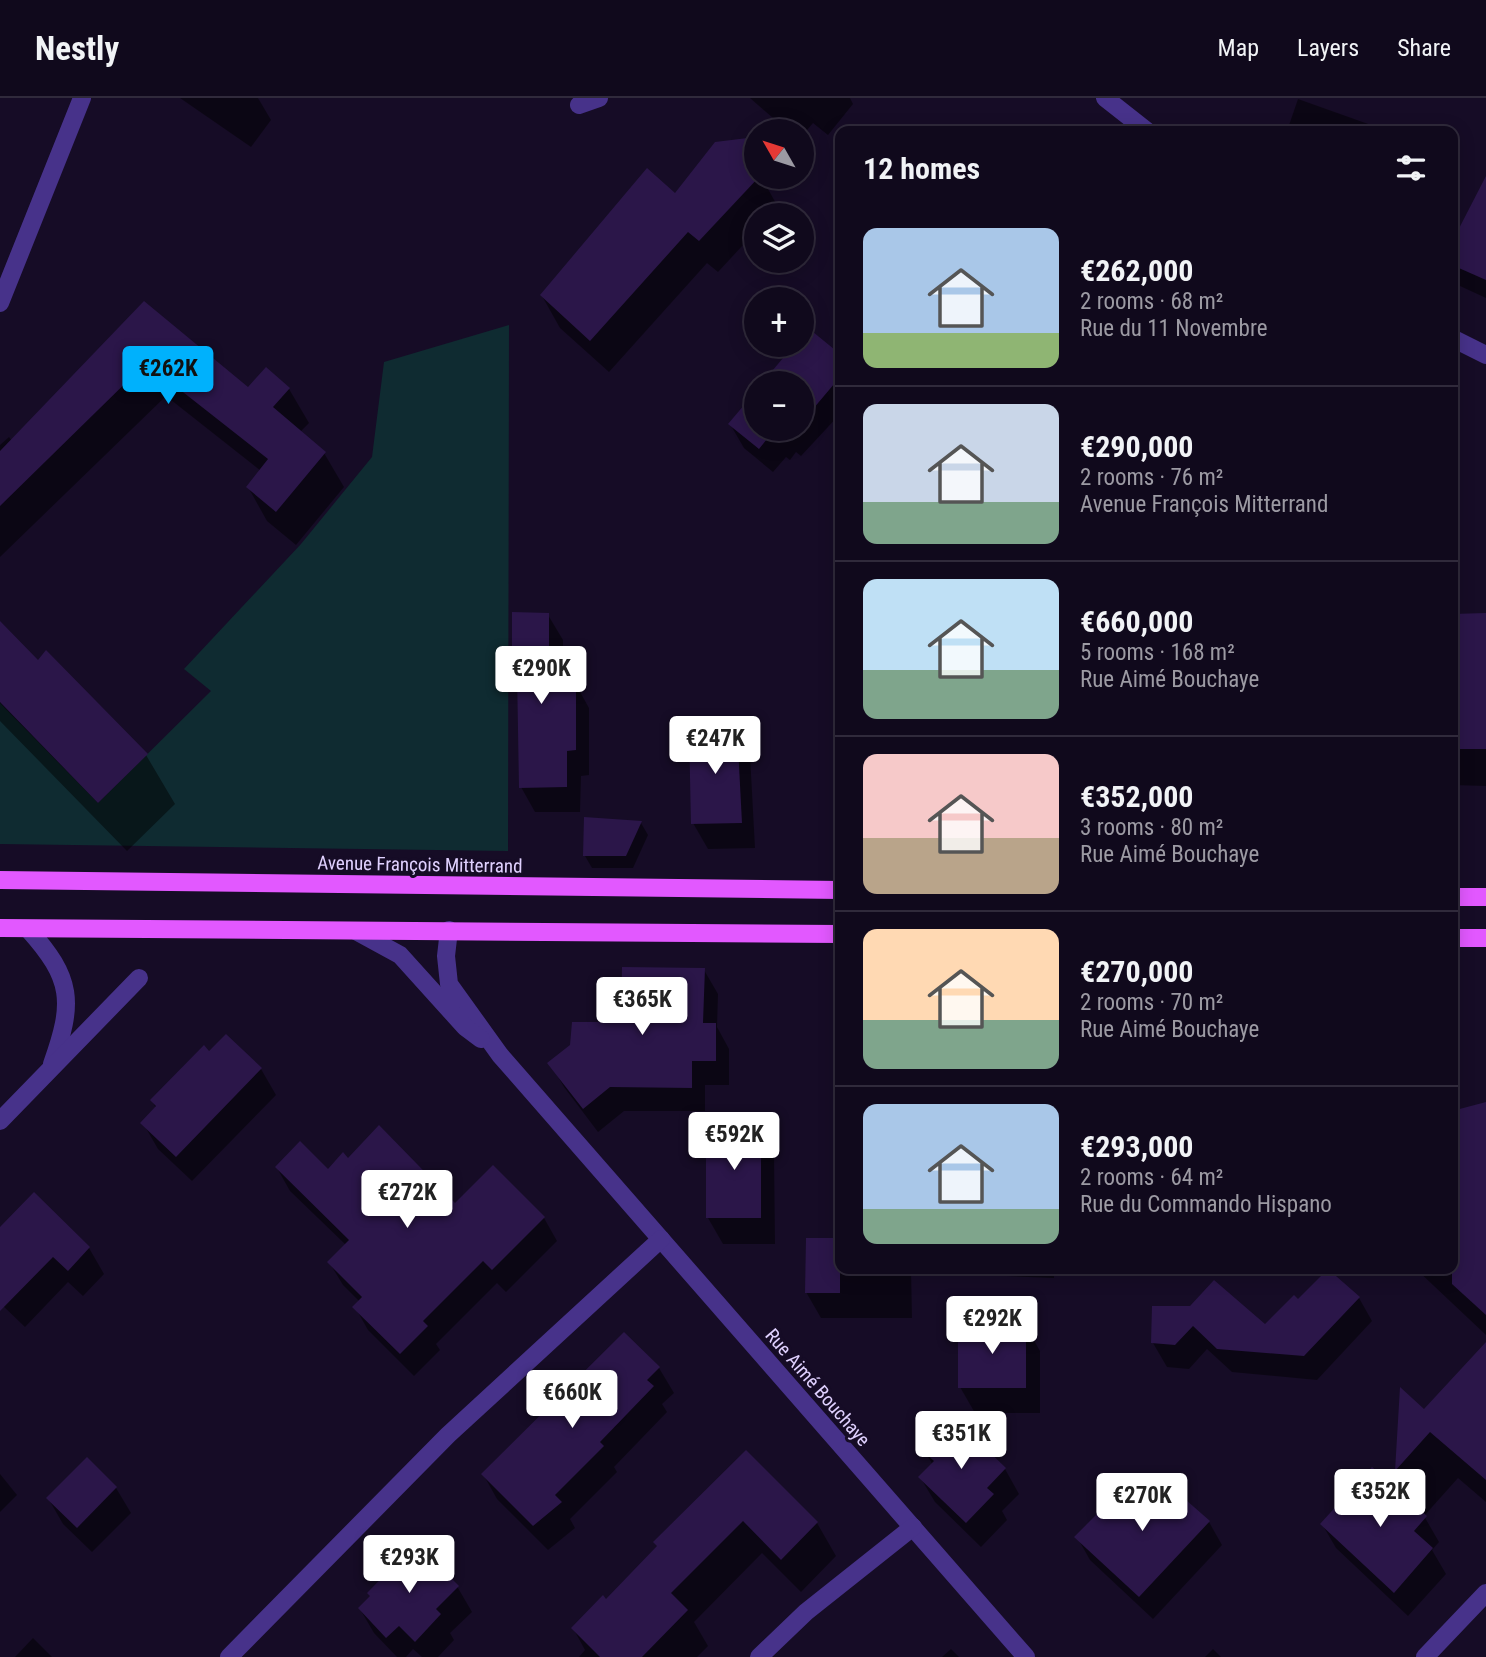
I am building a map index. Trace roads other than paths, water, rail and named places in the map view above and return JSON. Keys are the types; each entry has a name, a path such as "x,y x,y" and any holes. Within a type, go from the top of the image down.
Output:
{"main road":[{"name":"Avenue François Mitterrand","path":"0,880 835,890"},
{"path":"1458,897 1486,897"},
{"path":"0,928 835,934"},
{"path":"1458,938 1486,938"}],"street":[{"path":"0,303 82,98"},
{"path":"579,105 599,98"},
{"path":"1105,98 1141,126"},
{"path":"1458,341 1486,355"},
{"path":"28,929 51,954 65,984 66,1025 50,1069"},
{"path":"355,930 400,955 465,1027 500,1055"},
{"name":"Rue Aimé Bouchaye","path":"449,930 446,956 449,984 500,1055 1026,1657"},
{"path":"0,1121 139,978"},
{"path":"229,1657 448,1435 661,1239"},
{"path":"759,1657 806,1612 913,1527"},
{"path":"1425,1657 1486,1593"}]}
